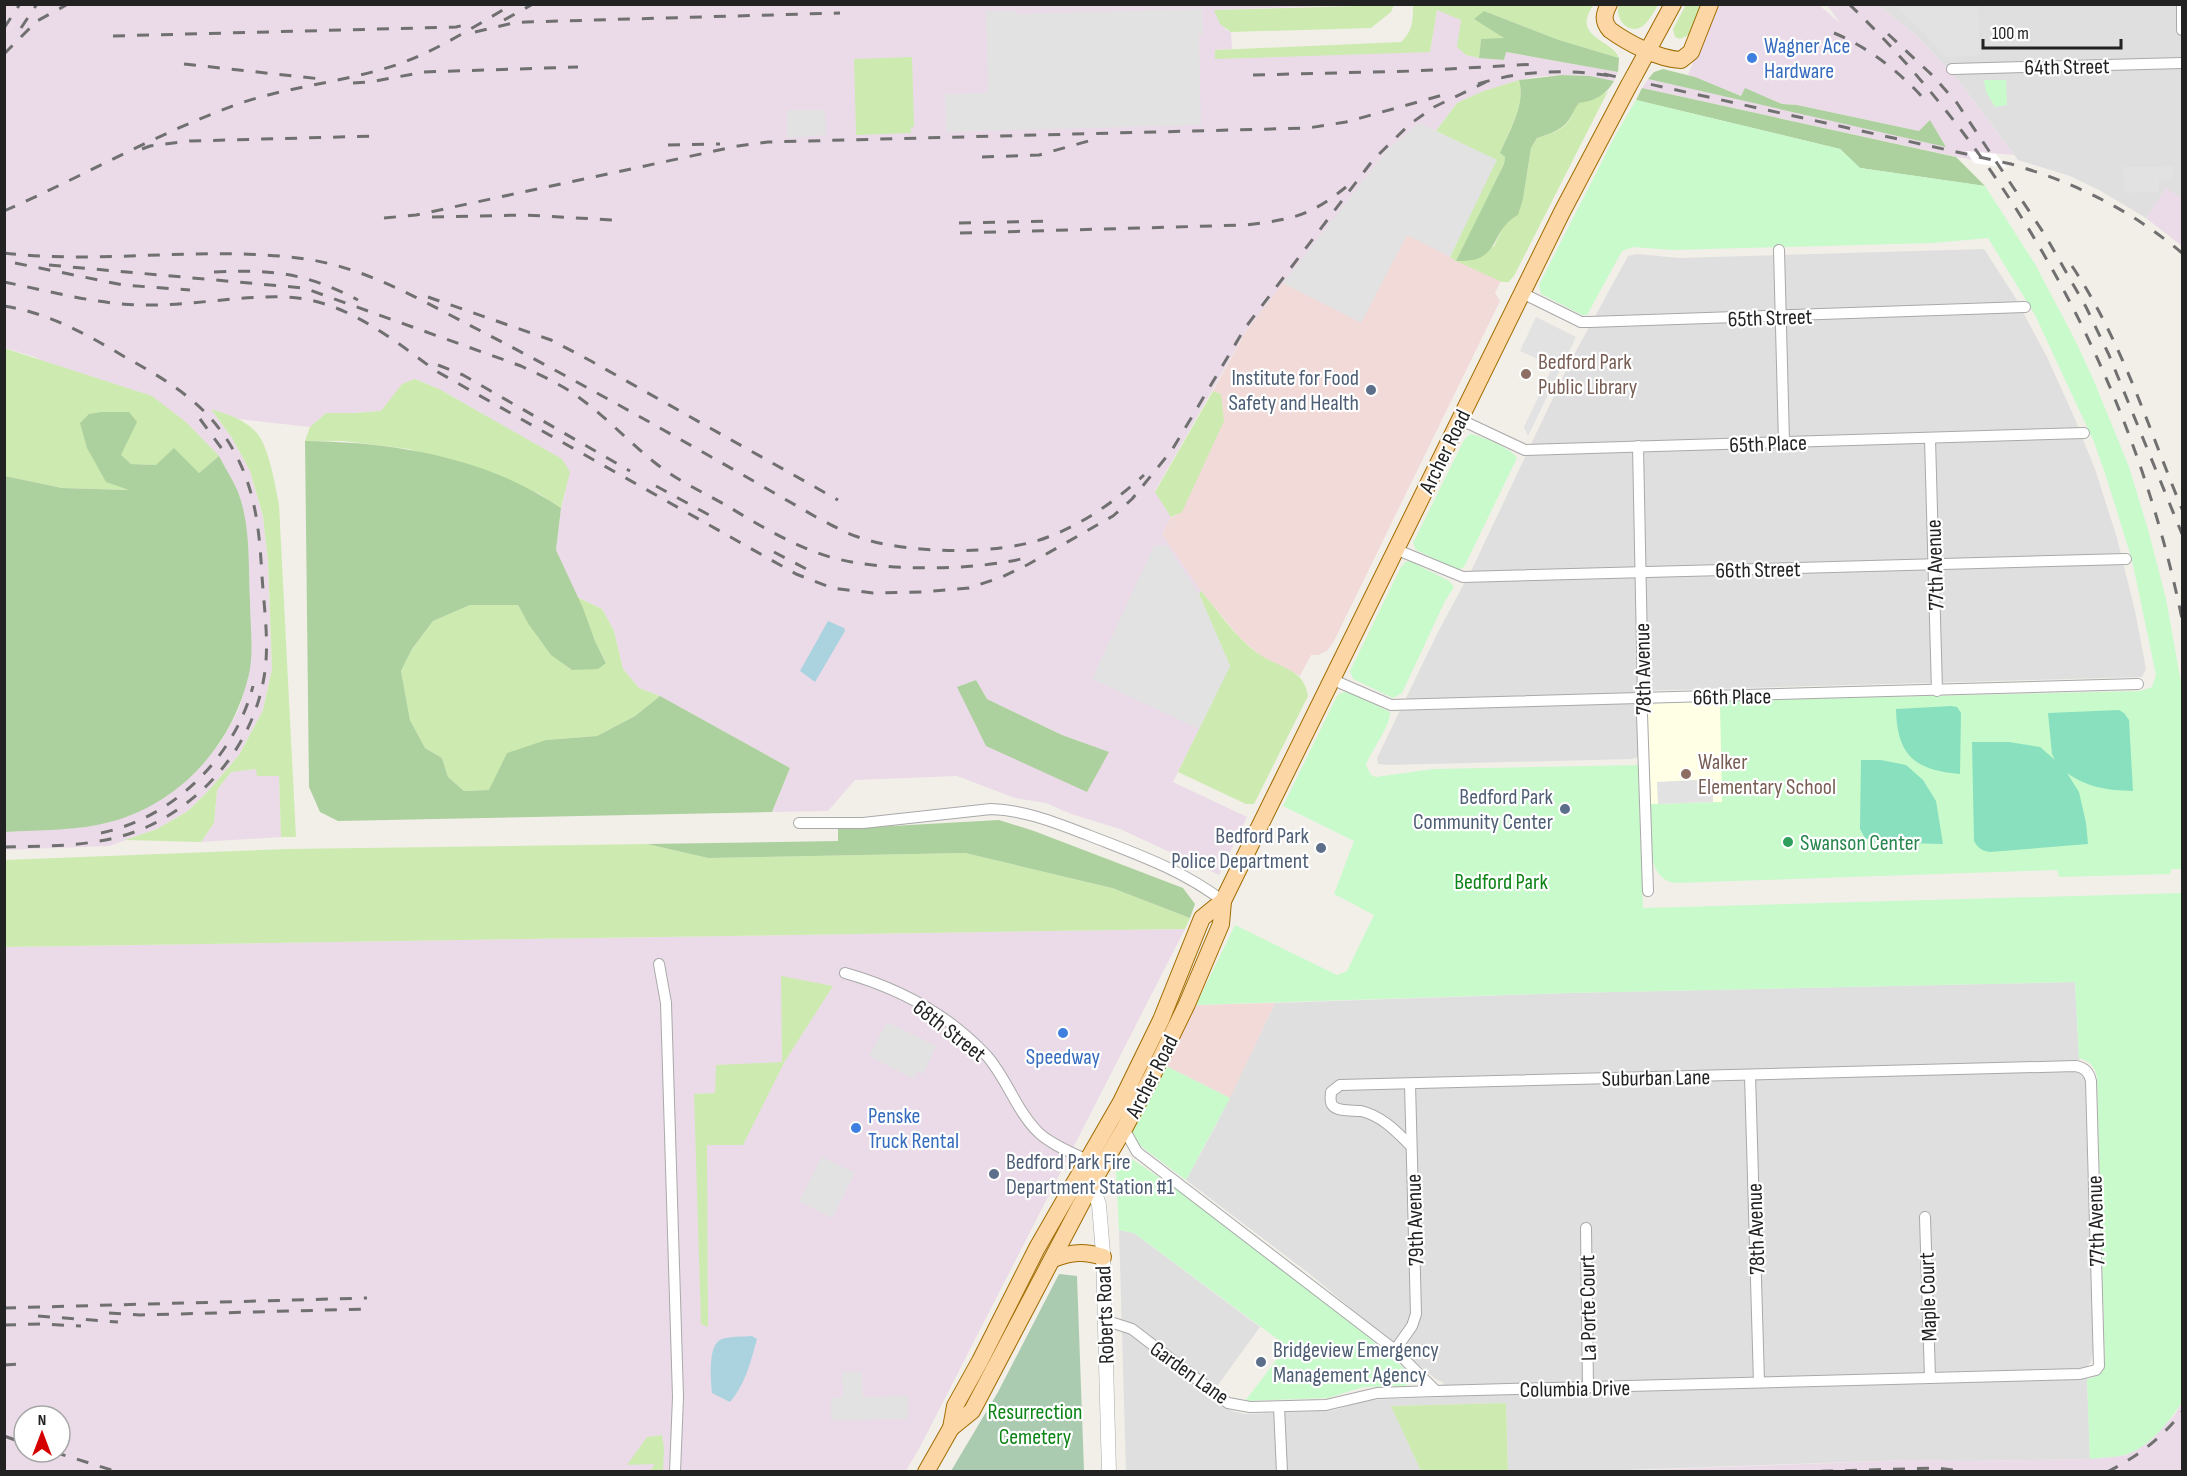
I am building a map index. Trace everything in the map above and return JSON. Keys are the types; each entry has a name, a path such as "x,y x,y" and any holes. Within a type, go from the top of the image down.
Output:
{"main road":[{"path":"1609,4 1604,16 1610,30 1648,50 1675,59 1687,57 1691,52 1710,4"},
{"name":"Archer Road","path":"951,1428 972,1412 1091,1185 1124,1129 1191,994 1221,924 1223,901 1331,679 1562,212 1673,4"},
{"name":"Archer Road","path":"926,1472 951,1428 955,1406 996,1332 1037,1248 1121,1102 1161,1020 1202,918 1223,901"},
{"path":"1053,1259 1069,1253 1081,1252 1103,1257"}],"street":[{"path":"2182,4 2182,30"},
{"name":"64th Street","path":"1952,69 2182,63"},
{"path":"1779,250 1784,442"},
{"name":"65th Street","path":"1522,293 1581,322 2025,308"},
{"name":"65th Place","path":"1459,419 1525,450 2084,433"},
{"name":"77th Avenue","path":"1930,439 1937,691"},
{"name":"78th Avenue","path":"1638,446 1648,891"},
{"name":"66th Street","path":"1395,549 1463,578 2126,559"},
{"name":"66th Place","path":"1331,679 1391,705 2138,684"},
{"path":"799,823 863,823 1007,809 1032,814 1145,857 1199,883 1223,901"},
{"path":"659,964 666,1003 678,1397 675,1472"},
{"name":"68th Street","path":"845,973 872,980 921,1004 963,1035 987,1057 1029,1121 1039,1132 1051,1142 1087,1160"},
{"name":"Suburban Lane","path":"1411,1146 1376,1116 1336,1108 1330,1101 1331,1092 1340,1085 2076,1066 2086,1071"},
{"name":"77th Avenue","path":"2086,1071 2091,1081 2100,1347 2100,1361 2096,1371"},
{"name":"78th Avenue","path":"1750,1075 1759,1382"},
{"name":"79th Avenue","path":"1395,1350 1412,1326 1416,1314 1410,1084"},
{"path":"1124,1129 1137,1152 1395,1350 1436,1391"},
{"path":"1111,1151 1137,1152"},
{"name":"Roberts Road","path":"1087,1160 1091,1185 1099,1205 1103,1257 1109,1472"},
{"name":"Maple Court","path":"1924,1217 1929,1378"},
{"name":"La Porte Court","path":"1586,1228 1588,1388"},
{"name":"Garden Lane","path":"1104,1320 1132,1329 1228,1403 1251,1407 1337,1404 1377,1393 1436,1391"},
{"name":"Columbia Drive","path":"1436,1391 2080,1374 2096,1371"},
{"path":"1279,1407 1282,1472"}],"shaded area":[{"path":"1376,4 1215,10 1226,30 1231,32 1232,49 1215,50 1430,52 1437,9 1461,20 1458,47 1466,55 1504,60 1505,52 1618,72 1614,81 1590,76 1562,75 1534,77 1512,82 1457,103 1436,131 1419,124 1387,150 1246,331 1155,491 1171,517 1162,534 1201,591 1199,595 1230,666 1173,782 1247,817 1219,875 1120,829 1071,814 1046,803 1015,798 957,776 855,780 828,811 772,812 790,768 660,696 639,688 623,669 614,631 602,609 577,597 556,550 565,494 482,414 439,389 415,379 381,411 326,413 310,427 239,419 211,409 232,438 250,471 263,516 268,561 272,669 263,710 239,755 210,789 188,811 157,829 109,846 5,850 5,832 68,828 111,822 197,770 220,743 239,709 249,672 238,493 219,456 35,357 5,348 4,5","holes":["976,680 987,699 1062,735 1108,752 1087,792 958,687"]},
{"path":"1716,5 1819,5 1840,23 1827,5 1878,5 1918,37 1958,80 2014,155 1967,151 1972,160 1642,88 1648,79 1946,146 1930,121 1920,131 1797,105 1782,104 1745,89 1742,96 1688,75"},
{"path":"1878,5 2182,5 2182,198 2166,189 2146,218 2070,176 2018,160 1958,80 1918,37"},
{"path":"1978,6 1980,56 1945,57 1900,11 1900,7"},
{"path":"1202,9 1203,35 1199,35 1201,125 946,132 945,94 988,93 986,11 1016,11 1017,14"},
{"path":"787,110 825,110 826,135 787,138"},
{"path":"1419,123 1497,160 1450,257 1407,235 1361,323 1283,283 1387,150"},
{"path":"1436,131 1450,257 1501,281 1495,293 1500,301 1334,641 1327,651 1311,655 1300,676 1261,656 1240,638 1201,591 1162,534 1171,517 1175,516 1221,394 1213,391 1246,331 1354,190"},
{"path":"2173,166 2173,179 2159,180 2159,192 2124,193 2123,167"},
{"path":"2166,188 2182,198 2182,246 2146,218"},
{"path":"1984,249 2015,297 2047,357 2096,472 2117,538 2135,611 2146,669 2142,677 1637,691 1639,754 1638,757 1632,759 1378,764 1377,758 1438,632 1473,567 1570,362 1628,256 1637,254 1679,258"},
{"path":"1536,317 1576,337 1528,436 1524,427 1553,366 1520,351"},
{"path":"1167,545 1199,594 1230,666 1199,729 1092,679 1154,546"},
{"name":"Walker Elementary School","path":"1720,701 1723,802 1651,804 1648,715 1650,706 1657,703"},
{"path":"257,769 257,776 279,776 281,837 201,842 214,823 217,790 231,771"},
{"path":"1713,779 1713,802 1658,804 1657,782"},
{"path":"1185,929 919,1449 905,1472 5,1471 4,947"},
{"path":"2075,982 2079,1058 2085,1082 2093,1351 2091,1362 2088,1365 2087,1379 2090,1459 1909,1460 1595,1471 1508,1471 1506,1403 1392,1406 1421,1471 1126,1471 1119,1230 1134,1233 1260,1327 1210,1396 1232,1411 1245,1414 1335,1410 1365,1400 1444,1397 1443,1382 1437,1380 1311,1275 1186,1180 1215,1127 1275,1003 1568,993"},
{"path":"1275,1003 1230,1098 1162,1064 1196,1005"},
{"path":"887,1022 936,1046 923,1074 918,1071 914,1079 869,1056"},
{"path":"822,1157 855,1173 832,1218 799,1201"},
{"path":"842,1372 862,1372 863,1397 908,1396 908,1419 831,1420 831,1398 843,1397"},
{"path":"2182,1402 2182,1471 1595,1472 1909,1460 2090,1459 2126,1455 2138,1449 2174,1416"}],"green space":[{"path":"1594,4 1588,15 1587,24 1590,31 1609,46 1619,58 1559,40 1484,11 1505,39 1481,39 1479,58 1466,55 1457,47 1461,20 1437,10 1430,52 1215,59 1215,50 1401,42 1410,29 1413,5"},
{"path":"1394,5 1391,12 1371,28 1231,32 1220,24 1214,10"},
{"path":"1619,5 1658,5 1646,23 1633,29 1621,21"},
{"path":"1686,5 1703,5 1691,34 1680,39 1675,37 1673,29"},
{"path":"1484,11 1559,40 1619,58 1618,72 1506,52 1504,60 1479,58 1481,39 1504,38 1474,19"},
{"path":"912,57 914,127 911,127 911,133 856,135 854,59"},
{"path":"1663,69 1695,77 1741,96 1745,88 1782,104 1797,105 1919,131 1930,120 1946,147 1648,79 1654,72"},
{"path":"1562,75 1590,76 1614,81 1600,96 1579,103 1562,127 1537,138 1531,148 1523,199 1518,215 1502,229 1488,252 1471,260 1456,261 1504,164 1505,157 1500,153 1518,108 1521,89 1519,80"},
{"path":"1519,80 1521,89 1518,108 1500,153 1505,157 1504,164 1457,261 1466,261 1494,246 1506,221 1523,199 1531,148 1537,138 1562,128 1581,102 1608,91 1515,274 1509,282 1502,282 1456,261 1450,257 1496,160 1436,131 1457,103 1481,92"},
{"path":"1984,80 2006,80 2007,105 1995,107 1986,92"},
{"path":"1642,88 1956,157 1985,186 1860,168 1840,149 1636,100"},
{"path":"1636,100 1840,149 1860,168 1985,186 2035,264 2075,340 2129,467 2149,533 2166,599 2182,688 2182,869 2172,869 2170,874 2059,877 2057,870 1675,883 1665,879 1658,872 1651,851 1651,804 1722,802 1720,701 2140,691 2152,687 2156,675 2132,560 2094,442 2035,315 1988,238 1933,243 1673,250 1633,247 1622,251 1587,315 1582,315 1541,294 1539,285 1615,136"},
{"path":"4,348 152,396 186,422 219,456 199,473 156,465 131,464 121,456 101,412 132,490 62,488 5,476"},
{"path":"415,379 439,389 562,459 570,472 561,508 538,493 409,449 343,441 305,441 310,427 326,413 381,411 402,384"},
{"path":"1213,391 1221,394 1224,421 1182,512 1171,517 1155,492"},
{"path":"211,409 241,420 261,438 271,466 279,504 296,837 281,837 279,776 257,776 256,769 231,772 217,790 214,823 201,842 125,840 157,829 188,811 210,789 239,755 263,710 272,669 268,561 263,516 250,471 232,438"},
{"path":"129,412 137,422 121,455 131,464 156,465 174,448 199,473 219,456 238,492 247,532 252,647 249,674 231,724 217,746 201,766 162,799 139,812 87,827 5,832 5,476 62,488 129,490 106,482 87,448 80,423 89,414"},
{"path":"1470,434 1495,443 1517,458 1464,567 1458,570 1416,550 1413,543 1464,440"},
{"path":"305,441 372,445 438,456 502,476 561,508 556,550 606,663 598,669 572,670 551,655 529,625 518,605 470,605 433,621 412,649 401,671 410,720 425,748 442,758 448,777 464,791 489,790 507,753 546,740 597,736 635,716 660,696 790,768 772,812 338,821 320,812 309,787"},
{"path":"1410,561 1449,581 1454,587 1445,601 1402,693 1393,698 1353,679 1350,671 1400,569 1405,562"},
{"path":"1201,591 1229,626 1253,650 1297,675 1306,687 1308,696 1254,804 1246,804 1178,772 1230,666 1199,594"},
{"path":"577,597 602,609 614,631 623,669 639,688 660,696 635,716 597,736 546,740 489,790 464,791 448,777 442,758 425,748 410,720 401,671 412,649 433,621 470,605 518,605 541,641 572,670 606,662"},
{"path":"976,680 987,699 1062,735 1109,752 1087,792 986,746 957,687"},
{"name":"Bedford Park","path":"1347,691 1390,712 1384,731 1366,765 1371,775 1376,777 1433,769 1638,765 1643,908 2182,893 2182,1402 2159,1432 2144,1445 2128,1454 2090,1459 2087,1379 2098,1374 2105,1363 2097,1077 2091,1064 2079,1058 2075,982 1568,993 1196,1005 1235,925 1337,975 1347,971 1374,915 1334,894 1354,841 1283,806 1336,698"},
{"path":"1957,707 1961,713 1960,774 1931,769 1912,758 1900,738 1897,725 1896,709"},
{"path":"2119,710 2129,720 2133,791 2098,787 2067,773 2079,792 2088,844 1990,852 1979,847 1974,841 1972,742 2009,742 2040,747 2055,760 2052,754 2048,713"},
{"path":"1861,760 1881,760 1906,765 1923,780 1936,801 1943,844 1874,842 1865,838 1860,829"},
{"path":"999,820 1034,831 1183,888 1195,904 1190,918 1112,888 965,853 708,858 647,844 838,841 838,829"},
{"path":"647,844 708,858 965,853 1112,888 1190,918 1185,929 5,947 4,860 287,849"},
{"path":"781,976 833,986 785,1061 743,1145 707,1145 708,1327 701,1324 694,1094 715,1093 716,1065 782,1062"},
{"path":"1162,1064 1230,1098 1186,1180 1133,1139 1131,1129"},
{"path":"1127,1156 1183,1193 1353,1324 1411,1375 1410,1383 1405,1386 1363,1387 1328,1398 1245,1401 1287,1346 1134,1233 1119,1230 1116,1172 1121,1158"},
{"name":"Resurrection Cemetery","path":"1059,1274 1077,1276 1084,1471 951,1471 998,1392"},
{"path":"1506,1403 1508,1472 1421,1471 1391,1406"},
{"path":"662,1435 663,1471 650,1471 655,1464 627,1465 647,1437"}],"water":[{"path":"828,621 844,628 845,631 815,682 800,671"},
{"path":"752,1336 757,1339 744,1380 735,1395 730,1402 712,1393 711,1363 717,1342 726,1338"}],"pier":[{"path":"1966,151 1996,154 2007,168 1974,163"}],"railway":[{"path":"4,28 20,4"},
{"path":"21,28 37,4"},
{"path":"4,54 37,21 68,4"},
{"path":"4,211 181,127 241,103 279,92 377,71 426,53 513,4"},
{"path":"504,20 533,4"},
{"path":"1849,4 1910,68 1966,137 2017,210 2062,286 2101,366 2134,449 2161,533 2182,619"},
{"path":"475,32 526,22 840,13"},
{"path":"113,36 456,27 469,24"},
{"path":"1834,33 1883,62 1925,100"},
{"path":"1888,34 1932,75 1957,103 2045,235 2086,307 2109,355 2182,534"},
{"path":"184,64 321,79"},
{"path":"1253,75 1414,71 1536,64"},
{"path":"353,83 424,72 578,67"},
{"path":"1478,84 1528,73 1578,72 1612,76"},
{"path":"1604,74 2011,164 2058,180 2102,200 2143,224 2182,253"},
{"path":"4,282 92,300 127,304 163,305 287,297 328,305 366,323 436,371 796,574 832,588 873,593 969,588 1002,577 1027,565 1113,516 1132,499 1172,450 1245,328 1373,160 1410,124 1434,107 1486,82"},
{"path":"384,218 416,215 738,146 768,142 1308,128 1346,122 1443,95"},
{"path":"142,149 190,141 377,136"},
{"path":"982,157 1039,155 1099,138"},
{"path":"668,145 720,144"},
{"path":"960,233 1246,225 1276,221 1310,211 1346,187"},
{"path":"432,217 525,215 612,220"},
{"path":"959,223 1053,221"},
{"path":"4,253 81,257 235,254 312,260 356,271 418,299 522,352 831,525 852,535 878,543 901,547 953,550 979,550 1028,543 1048,537 1087,518 1122,494 1144,475"},
{"path":"15,263 123,285 190,290"},
{"path":"49,265 304,288 521,366 574,394 654,462 679,479 776,534 830,557 875,565 930,568 984,565 1029,557"},
{"path":"2072,266 2106,324 2120,354 2182,509"},
{"path":"214,272 271,272 305,278 358,300"},
{"path":"428,297 551,340 838,500"},
{"path":"4,306 52,319 96,340 165,380 201,408 221,431 241,465 253,500 259,537 266,624 265,671 252,719 241,742 227,762 193,798 173,813 151,825 116,838 79,844 4,847"},
{"path":"438,365 463,375 630,471"},
{"path":"200,419 225,453"},
{"path":"656,486 711,516"},
{"path":"774,552 816,574"},
{"path":"101,833 153,814 176,799 197,780 216,760 232,737 253,686"},
{"path":"4,1308 367,1298"},
{"path":"109,1313 140,1315 366,1309"},
{"path":"38,1316 118,1322"},
{"path":"4,1325 81,1326"},
{"path":"4,1365 21,1364"},
{"path":"2107,1472 2148,1446 2182,1412"},
{"path":"4,1436 12,1439"},
{"path":"72,1458 118,1472"},
{"path":"1797,1472 1937,1468 1969,1472"}],"place":[{"name":"Wagner Ace Hardware","path":"1752,58"},
{"name":"Bedford Park Public Library","path":"1526,374"},
{"name":"Institute for Food Safety and Health","path":"1371,390"},
{"name":"Walker Elementary School","path":"1686,774"},
{"name":"Bedford Park Community Center","path":"1565,809"},
{"name":"Swanson Center","path":"1788,842"},
{"name":"Bedford Park Police Department","path":"1321,848"},
{"name":"Speedway","path":"1063,1033"},
{"name":"Penske Truck Rental","path":"856,1128"},
{"name":"Bedford Park Fire Department Station #1","path":"994,1174"},
{"name":"Bridgeview Emergency Management Agency","path":"1261,1362"}]}
